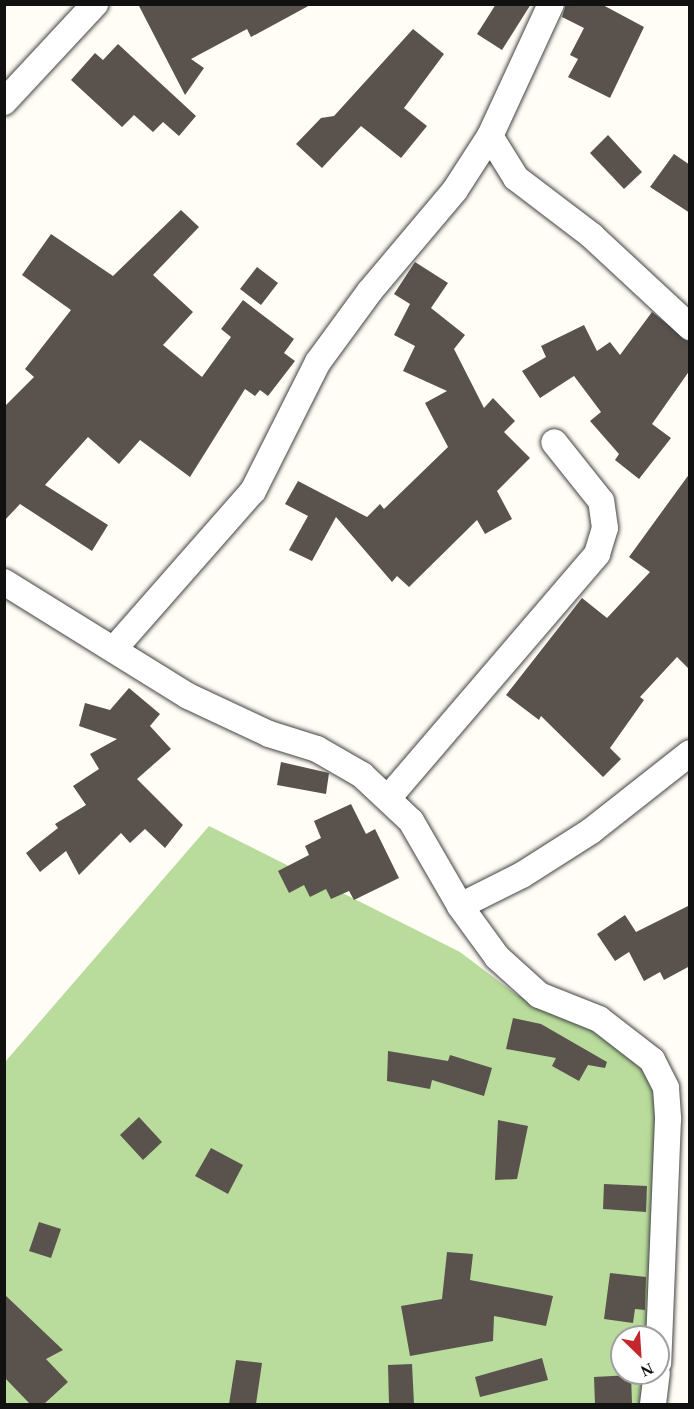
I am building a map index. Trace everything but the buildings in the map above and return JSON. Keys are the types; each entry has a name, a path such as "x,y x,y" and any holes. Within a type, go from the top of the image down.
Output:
{"street":[{"path":"4,102 95,4"},
{"path":"114,649 236,516 253,491 318,362 370,291 455,190 490,136 551,4"},
{"path":"490,136 516,178 592,236 690,327"},
{"path":"388,797 597,554 605,528 601,501 554,442"},
{"path":"4,582 198,701 269,734 317,749 388,797 411,820 460,906 497,957 539,995 599,1019 652,1060 666,1088 659,1325"},
{"path":"460,906 522,875 591,831 690,753"},
{"path":"653,1404 655,1385"}],"green space":[{"path":"209,826 460,952 517,995 596,1023 663,1079 659,1325 610,1325 610,1385 658,1385 658,1404 5,1404 5,1062"}]}
